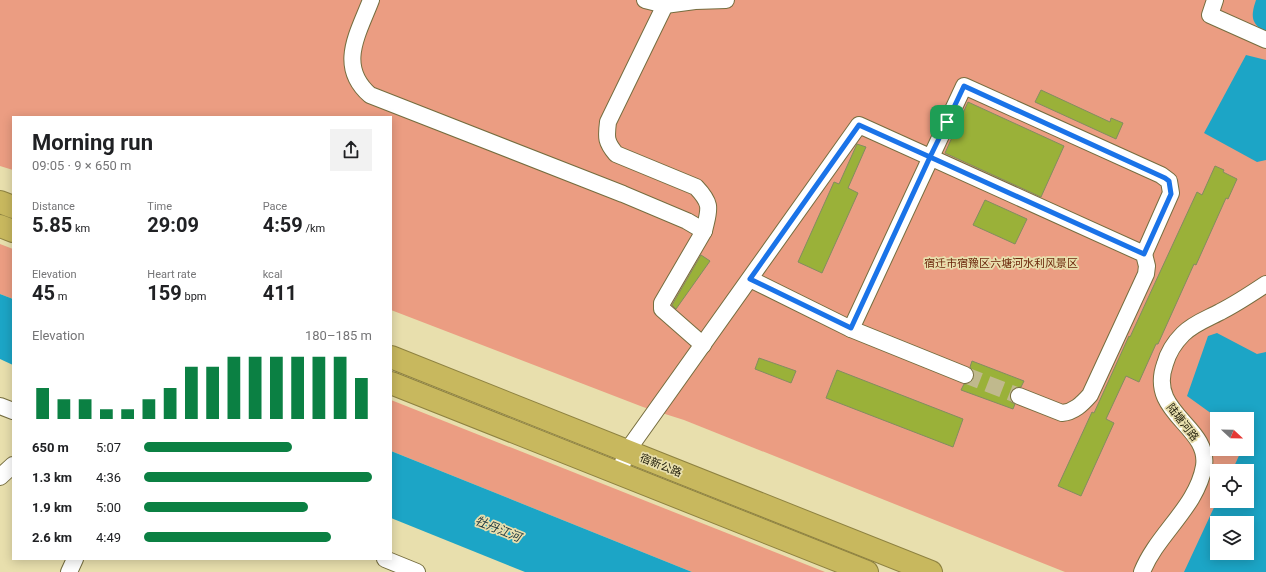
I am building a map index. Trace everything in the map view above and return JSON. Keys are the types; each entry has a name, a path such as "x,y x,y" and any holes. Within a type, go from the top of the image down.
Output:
{"highway":[{"path":"0,202 12,207"},
{"path":"0,226 12,231"},
{"name":"宿新公路","path":"392,358 931,572"},
{"path":"392,383 867,572"}],"street":[{"path":"371,0 352,49 352,61 359,84 370,95 623,194 687,221 704,231"},
{"path":"645,0 665,5 726,0"},
{"path":"1215,0 1210,14 1266,40"},
{"path":"665,5 608,122 606,137 609,146 616,154 696,187 704,196 709,208 704,231 662,303 662,309 703,344"},
{"path":"851,328 964,86 1161,175 1169,181 1171,194 1144,254 1147,266 1146,274 1090,395 1085,401 1069,412 1062,413 1019,396"},
{"path":"619,474 627,451 859,125 1144,254"},
{"path":"750,279 851,328 965,375"},
{"name":"陆塘河路","path":"1142,572 1147,559 1184,511 1198,482 1204,465 1200,444 1182,420 1169,407 1163,392 1161,379 1170,351 1183,334 1197,322 1230,306 1266,284"},
{"path":"0,406 12,411"},
{"path":"0,478 12,466"},
{"path":"69,572 75,560"},
{"path":"387,560 417,572"}],"green space":[{"name":"宿迁市宿豫区六塘河水利风景区","path":"0,0 1266,0 1266,572 1065,572 684,420 643,407 392,310 392,116 12,116 12,170 0,166"},
{"path":"0,244 12,249 12,299 0,294"},
{"path":"392,400 825,572 692,572 392,451"}],"water":[{"path":"1256,0 1266,0 1266,32 1257,26 1253,19 1253,10"},
{"path":"1246,55 1266,60 1266,160 1257,162 1204,133"},
{"path":"0,294 12,299 12,365 0,359"},
{"path":"1217,333 1257,354 1266,352 1266,572 1184,572 1210,516 1210,560 1254,560 1254,516 1210,516 1214,508 1254,508 1254,464 1235,464 1239,456 1254,456 1254,412 1210,413 1187,396 1208,336"},
{"name":"牡丹江河","path":"392,451 692,572 525,572 392,518"}],"building":[{"path":"1041,90 1110,122 1111,118 1123,123 1116,139 1035,102"},
{"path":"968,102 1064,146 1041,197 945,153"},
{"path":"857,144 866,147 848,188 858,193 822,273 798,262 834,182 839,184"},
{"path":"1215,166 1237,179 1228,199 1226,198 1196,265 1194,264 1158,344 1156,344 1139,382 1126,376 1106,419 1114,423 1081,496 1058,486 1092,412 1094,413 1129,336 1130,337 1197,192 1202,195"},
{"path":"985,200 1027,219 1015,244 973,225"},
{"path":"701,255 710,261 676,309 672,305"},
{"path":"759,358 796,371 791,383 755,369"},
{"path":"972,361 1024,381 1021,387 1013,388 1010,393 1011,402 1015,404 1013,409 961,390 964,384 971,383 974,378 974,373 970,367"},
{"path":"837,370 963,419 953,447 826,398"}],"tunnel":[{"path":"965,375 1019,396"}],"route":[{"path":"947,122 930,157 859,125 750,279 851,328 930,157 1144,254 1171,194 1169,181 1165,178 964,86 947,122"}]}
